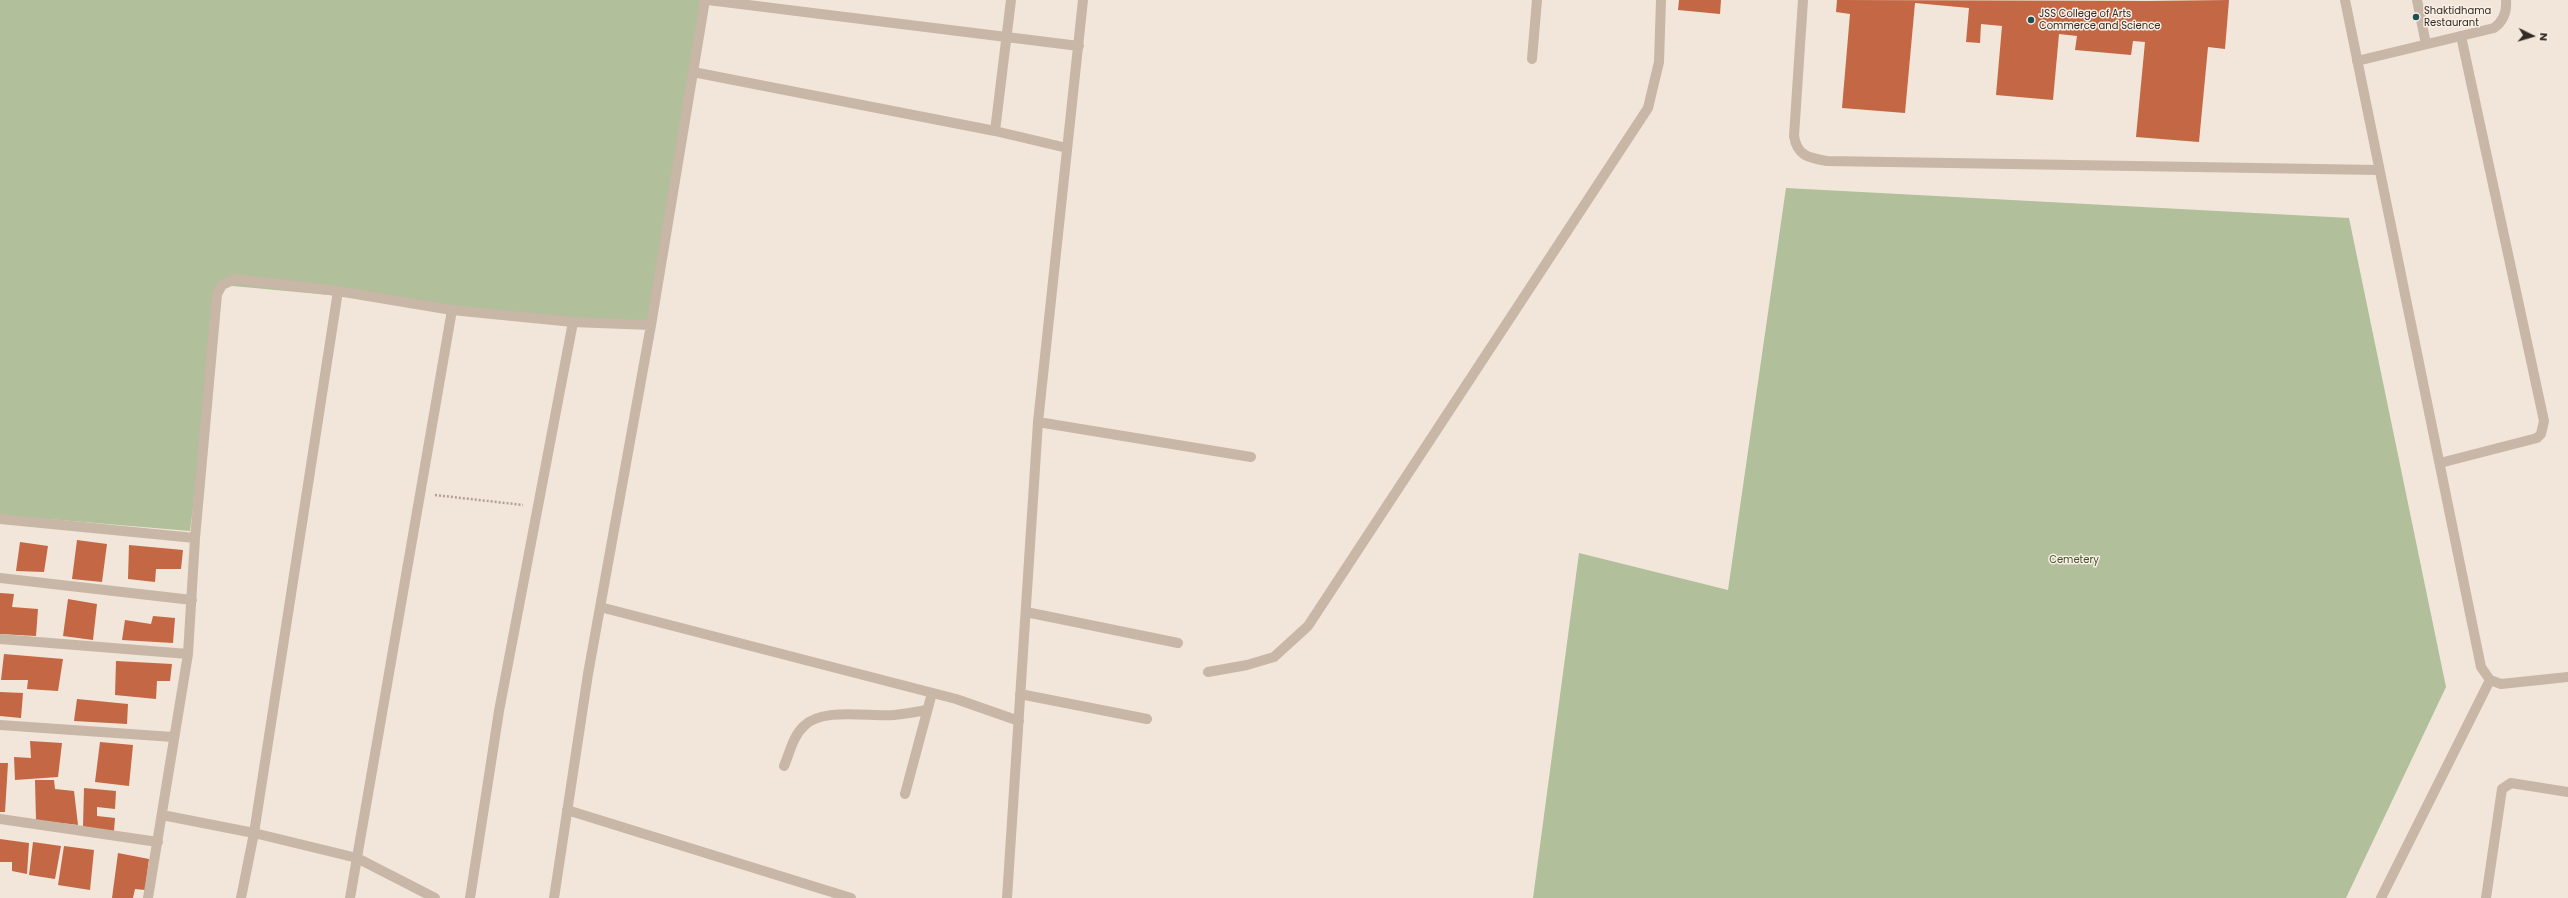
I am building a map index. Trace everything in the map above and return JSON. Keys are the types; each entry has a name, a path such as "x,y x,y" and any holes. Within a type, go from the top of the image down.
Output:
{"street":[{"path":"554,898 600,607 651,325 693,72 707,0 778,4 1008,38 1078,46"},
{"path":"995,131 1008,38 1011,0"},
{"path":"1007,898 1038,422 1083,0"},
{"path":"1532,59 1537,0"},
{"path":"1208,672 1247,665 1274,657 1308,626 1648,108 1659,62 1661,0"},
{"path":"1803,0 1794,136 1796,146 1807,157 1827,161 2378,170"},
{"path":"2345,0 2378,170 2440,463 2481,667 2490,680 2502,684 2568,677"},
{"path":"2417,0 2426,44"},
{"path":"2357,61 2494,28 2501,23 2506,13 2506,0"},
{"path":"2440,463 2537,438 2541,434 2544,421 2461,36"},
{"path":"693,72 995,131 1067,148"},
{"path":"148,898 158,842 173,737 188,654 195,538 217,294 222,284 235,279 338,291 452,310 573,322 651,325"},
{"path":"241,898 254,833 338,291"},
{"path":"350,898 452,310"},
{"path":"470,898 499,711 573,322"},
{"path":"1038,422 1252,457"},
{"path":"0,519 195,538"},
{"path":"0,578 192,600"},
{"path":"600,607 932,693 1019,720"},
{"path":"1026,612 1178,643"},
{"path":"0,639 188,654"},
{"path":"2380,898 2490,680"},
{"path":"905,794 932,693"},
{"path":"1020,694 1147,719"},
{"path":"784,766 797,735 805,724 816,718 828,715 894,715 927,710"},
{"path":"0,724 173,737"},
{"path":"2486,898 2502,789 2511,783 2568,792"},
{"path":"567,810 851,898"},
{"path":"162,815 254,833 356,858 435,898"},
{"path":"0,819 158,842"}],"path":[{"path":"420,493 539,506"}],"green space":[{"path":"0,0 701,0 651,325 222,285 190,531 0,515"},
{"name":"Cemetery","path":"1786,188 2349,218 2446,687 2346,898 1533,898 1579,553 1728,590"}],"building":[{"path":"1679,0 1721,0 1720,14 1678,10"},
{"path":"1837,0 2229,0 2225,49 2208,47 2199,142 2136,137 2145,42 2133,41 2131,55 2075,50 2077,36 2059,34 2053,100 1996,95 2002,26 1981,24 1980,43 1966,42 1969,8 1915,3 1905,113 1842,108 1850,14 1836,12"},
{"path":"77,540 107,544 102,582 72,579"},
{"path":"20,542 48,546 44,572 16,571"},
{"path":"129,545 183,550 181,569 156,569 155,582 128,579"},
{"path":"0,593 14,594 12,607 38,609 36,636 0,634"},
{"path":"68,599 97,604 93,640 63,636"},
{"path":"153,616 175,618 173,643 122,640 125,620 151,624"},
{"path":"4,654 63,659 58,691 27,689 28,680 1,680"},
{"path":"116,661 172,664 170,681 157,681 156,699 115,695"},
{"path":"0,692 23,693 21,718 0,716"},
{"path":"77,699 128,704 127,724 74,721"},
{"path":"30,741 62,743 58,777 15,780 14,757 31,758"},
{"path":"100,742 133,745 129,786 95,782"},
{"path":"0,763 8,763 5,812 0,812"},
{"path":"35,780 54,780 55,789 74,791 78,825 36,820"},
{"path":"84,788 116,791 115,809 97,807 97,816 115,818 114,831 83,827"},
{"path":"0,839 29,843 27,874 12,871 12,862 0,862"},
{"path":"33,842 61,846 55,879 29,875"},
{"path":"64,846 94,850 90,890 58,885"},
{"path":"118,853 149,859 145,890 135,889 133,898 112,898"}],"place":[{"name":"Shaktidhama Restaurant","path":"2416,17"},
{"name":"JSS College of Arts Commerce and Science","path":"2031,20"}]}
